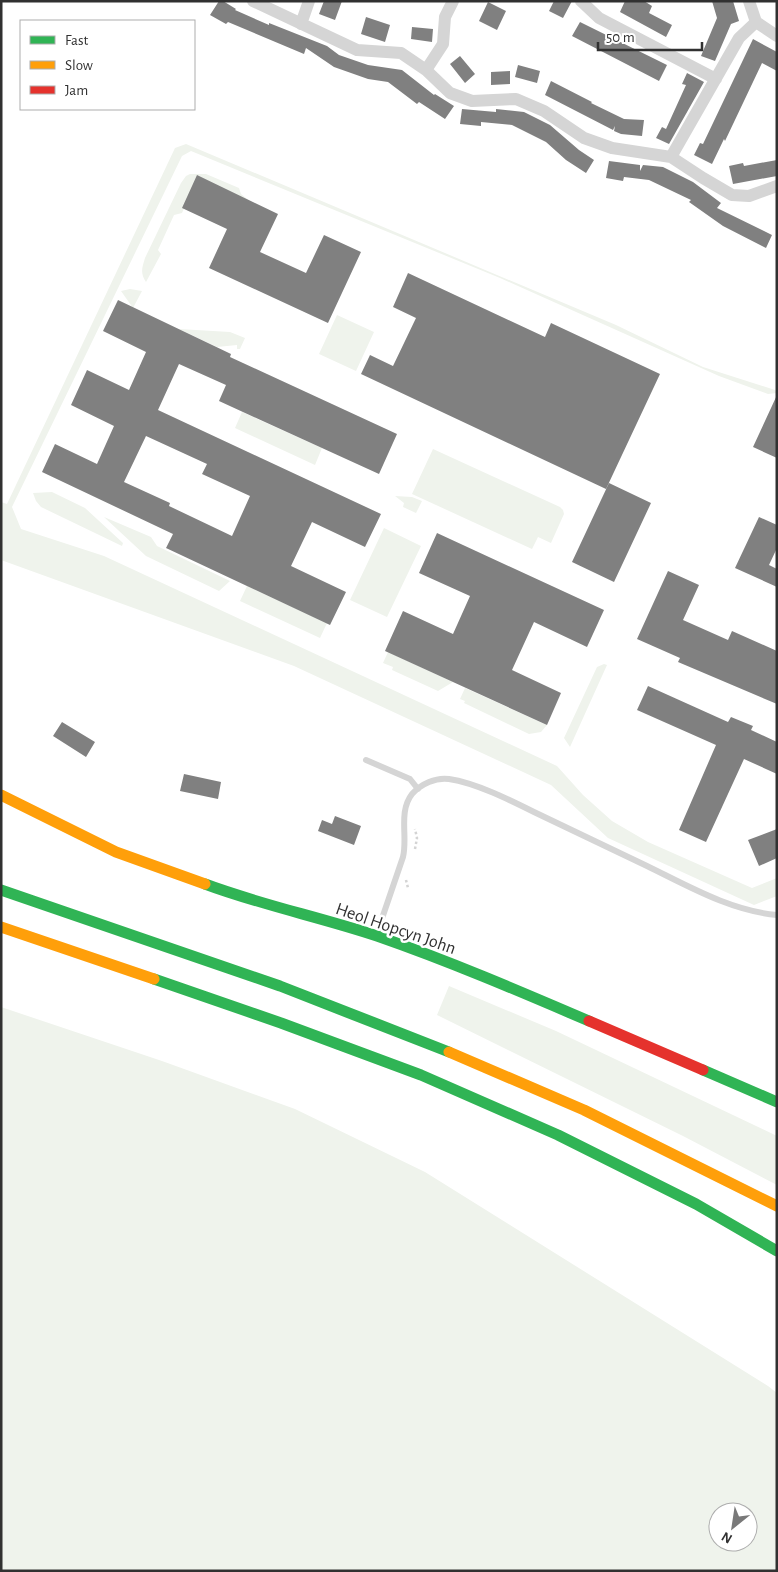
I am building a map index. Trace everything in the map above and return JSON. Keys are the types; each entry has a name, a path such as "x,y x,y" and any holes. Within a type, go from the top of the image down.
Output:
{"main road":[{"name":"Heol Hopcyn John","path":"1,795 116,852 246,899 376,936 519,991 777,1102"},
{"path":"1,890 280,986 425,1042 584,1110 777,1207"},
{"path":"1,927 281,1023 421,1075 567,1139 696,1204 777,1251"}],"street":[{"path":"253,1 357,50 401,53 426,70 450,93 472,101 516,99 544,111 584,138 612,148 671,157 732,195 749,196 777,186"},
{"path":"301,24 309,1"},
{"path":"426,70 443,44 445,17 453,1"},
{"path":"581,1 599,18 716,79"},
{"path":"750,1 756,22 777,36"},
{"path":"671,157 739,38 756,22"}],"lane":[{"path":"366,760 410,779 418,789"},
{"path":"376,936 404,857 406,847 405,810 412,794 426,783 448,779 496,794 732,906 756,914 777,915"}],"path":[{"path":"413,856 417,838 415,823"},
{"path":"406,877 408,888"}],"shaded area":[{"path":"186,144 616,325 703,367 775,390 777,393 768,394 719,376 500,278 191,151 182,156 12,507 21,529 104,556 557,766 583,795 612,821 648,842 752,888 777,878 777,896 754,905 608,838 551,785 294,666 1,560 1,502 7,504 175,148"},
{"path":"190,174 206,174 239,188 241,194 258,208 197,180 182,213 174,215 158,250 161,254 146,282 142,270 145,258 181,183"},
{"path":"130,289 142,291 133,308 121,291"},
{"path":"337,315 374,332 356,371 319,354"},
{"path":"179,329 230,332 245,338 240,349 237,349 237,345 217,347"},
{"path":"242,412 322,448 315,465 235,428"},
{"path":"433,449 560,507 564,514 551,543 538,537 532,549 412,494"},
{"path":"52,492 85,508 123,543 122,546 41,507 33,493"},
{"path":"395,496 412,497 422,501 416,513 403,507 404,503"},
{"path":"104,517 151,537 157,546 230,581 219,591 146,556"},
{"path":"384,528 421,546 387,617 350,600"},
{"path":"247,586 327,623 320,638 240,601"},
{"path":"388,652 453,682 438,691 392,670 393,667 383,663"},
{"path":"604,664 607,665 570,747 564,738 597,667"},
{"path":"465,688 547,725 541,732 529,734 464,703 465,701 460,699"},
{"path":"449,986 556,1031 777,1136 777,1185 683,1136 437,1015"},
{"path":"1,1007 162,1061 295,1109 425,1172 768,1386 777,1393 777,1571 1,1571"}],"building":[{"path":"219,1 223,1 235,10 269,25 269,23 327,46 339,55 368,65 402,70 434,95 454,106 445,119 419,102 417,104 388,82 368,79 334,67 306,48 304,54 228,22 226,24 210,15"},
{"path":"324,1 342,1 335,20 319,14"},
{"path":"554,1 572,1 563,18 549,11"},
{"path":"625,1 644,1 652,6 649,13 672,25 666,37 620,12"},
{"path":"712,1 733,1 739,21 731,24 715,61 701,56 717,18"},
{"path":"488,2 506,11 497,30 479,21"},
{"path":"366,17 390,25 385,42 361,34"},
{"path":"580,22 667,65 659,81 572,36"},
{"path":"412,27 433,29 432,42 411,39"},
{"path":"753,39 777,52 777,71 762,63 712,164 694,155 700,143 703,144"},
{"path":"460,56 475,74 465,83 450,64"},
{"path":"518,65 540,71 537,83 515,77"},
{"path":"510,71 510,84 491,85 491,72"},
{"path":"687,73 704,82 669,144 656,138 662,127 666,129 686,85 682,84"},
{"path":"551,81 624,119 644,120 642,136 621,134 614,131 615,126 613,130 545,95"},
{"path":"462,109 496,112 496,109 524,112 550,125 579,150 594,160 586,173 566,160 546,142 512,125 481,122 481,126 460,124"},
{"path":"777,160 777,176 733,184 729,166 743,163 744,166"},
{"path":"609,161 640,165 640,171 643,165 663,167 693,182 721,203 717,208 772,235 766,248 723,226 689,202 691,200 649,180 624,177 623,181 606,178"},
{"path":"197,175 278,214 260,252 306,273 324,235 361,252 328,323 209,268 227,229 182,208"},
{"path":"408,273 545,337 551,323 660,374 606,489 361,374 370,355 393,366 416,318 393,307"},
{"path":"118,300 231,354 230,357 397,434 379,474 219,401 226,385 179,364 158,410 381,514 365,547 312,522 291,566 346,592 330,625 166,548 173,534 42,472 55,444 97,464 114,426 71,405 87,370 129,390 146,352 103,331","holes":["146,436 207,464 202,474 250,496 232,536 169,506 170,503 124,482"]},
{"path":"777,395 777,458 753,447"},
{"path":"609,483 651,503 614,582 572,562"},
{"path":"759,517 777,525 777,548 769,565 777,569 777,587 735,568"},
{"path":"437,533 604,610 587,647 534,622 512,670 561,693 547,725 385,651 403,611 453,634 470,596 419,573"},
{"path":"668,571 699,585 683,620 728,640 732,631 777,651 777,704 678,662 680,658 637,639"},
{"path":"648,686 728,722 731,717 753,726 751,730 777,742 777,774 744,759 706,842 679,830 716,745 637,710"},
{"path":"62,722 95,742 86,757 53,736"},
{"path":"184,774 221,782 218,799 180,791"},
{"path":"335,816 361,826 354,845 318,831 322,820 332,824"},
{"path":"777,829 777,858 759,866 748,840"}],"traffic: fast":[{"path":"205,884 377,936 484,977 589,1021"},
{"path":"1,890 280,986 449,1052"},
{"path":"154,979 281,1023 421,1075 558,1135 696,1204 777,1251"},
{"path":"703,1070 777,1102"}],"traffic: slow":[{"path":"1,795 116,852 205,884"},
{"path":"1,927 154,979"},
{"path":"449,1052 584,1110 777,1206"}],"traffic: jam":[{"path":"589,1021 703,1070"}]}
